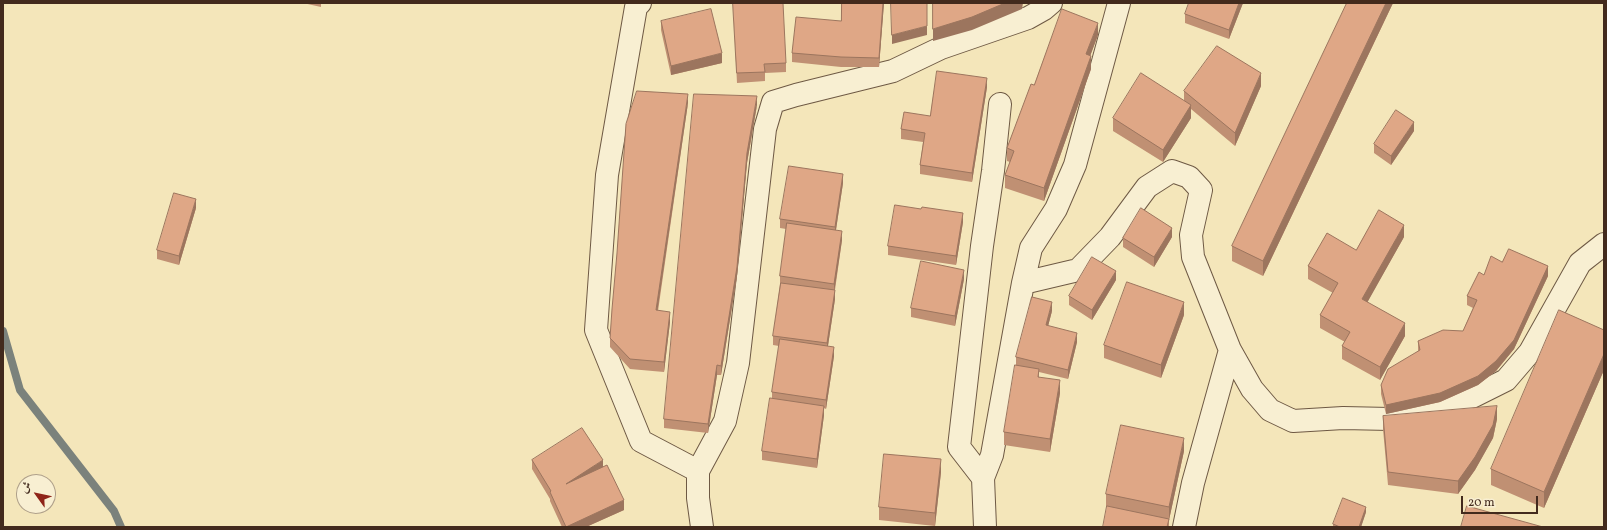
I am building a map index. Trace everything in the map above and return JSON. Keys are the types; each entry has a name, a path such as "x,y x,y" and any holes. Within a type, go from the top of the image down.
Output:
{"street":[{"path":"702,527 698,498 698,471 725,421 738,363 765,129 773,102 893,71 941,48 1028,18 1044,9 1051,3"},
{"path":"985,527 983,478 992,454 1023,283 1031,248 1056,209 1075,165 1118,3"},
{"path":"638,5 607,175 596,330 641,440 698,471"},
{"path":"983,478 959,447 1000,104"},
{"path":"1023,283 1078,270 1110,237 1147,187 1172,171 1189,177 1201,190 1191,235 1193,257 1230,350 1252,389 1270,410 1294,420 1344,418 1390,419 1458,404 1506,380 1530,352 1580,263 1604,244"},
{"path":"1184,527 1193,483 1230,350"}],"building":[{"path":"733,3 783,3 786,63 764,64 765,72 737,73"},
{"path":"842,3 883,3 879,58 792,53 796,17 841,21"},
{"path":"891,3 927,3 927,26 892,35"},
{"path":"933,3 1005,3 972,17 933,29"},
{"path":"1189,3 1239,3 1229,30 1185,14"},
{"path":"1347,3 1386,3 1263,261 1232,246"},
{"path":"711,9 722,53 671,66 661,21"},
{"path":"1062,9 1098,23 1086,54 1091,56 1044,188 1005,175 1014,151 1007,148 1031,84 1034,85"},
{"path":"1217,46 1261,73 1235,133 1184,91"},
{"path":"937,71 987,78 972,173 920,165 925,133 901,129 904,112 930,116"},
{"path":"1141,73 1191,105 1163,150 1113,118"},
{"path":"637,91 688,94 656,310 670,312 664,362 630,359 610,338 626,124"},
{"path":"694,94 757,96 747,153 737,267 721,366 717,365 708,424 664,419"},
{"path":"1396,110 1414,122 1391,156 1374,144"},
{"path":"789,166 843,174 835,227 780,219"},
{"path":"174,193 196,199 179,256 157,250"},
{"path":"895,205 963,213 956,256 888,246"},
{"path":"1141,208 1172,228 1154,257 1123,238"},
{"path":"1379,210 1404,225 1362,299 1405,323 1380,367 1342,346 1350,332 1320,315 1338,283 1308,266 1327,233 1356,250"},
{"path":"787,223 842,231 834,284 780,276"},
{"path":"1509,249 1548,266 1514,340 1496,361 1478,376 1440,393 1386,405 1381,385 1388,369 1420,350 1418,341 1443,330 1463,331 1477,300 1467,296 1479,272 1484,275 1491,256 1502,262"},
{"path":"1092,257 1116,271 1092,310 1069,296"},
{"path":"921,261 964,270 955,316 911,308"},
{"path":"1127,282 1184,302 1161,365 1104,345"},
{"path":"781,283 835,290 827,343 773,336"},
{"path":"1032,297 1052,302 1046,325 1077,333 1068,370 1016,357"},
{"path":"1559,310 1604,330 1604,354 1544,492 1491,469"},
{"path":"780,339 834,347 826,400 772,392"},
{"path":"1015,365 1039,369 1038,377 1060,380 1050,439 1004,432"},
{"path":"770,398 824,406 817,459 762,451"},
{"path":"1497,406 1493,425 1475,457 1458,481 1388,472 1383,416"},
{"path":"1121,425 1184,438 1169,507 1106,494"},
{"path":"582,428 603,460 566,484 607,465 624,500 566,527 550,492 551,491 532,460"},
{"path":"884,454 941,459 935,513 879,507"},
{"path":"1343,498 1366,507 1359,527 1340,527 1333,524"},
{"path":"1107,506 1169,519 1167,527 1103,527"},
{"path":"1467,506 1543,527 1461,527"}],"waterway":[{"path":"3,331 20,390 114,511 121,527"}]}
